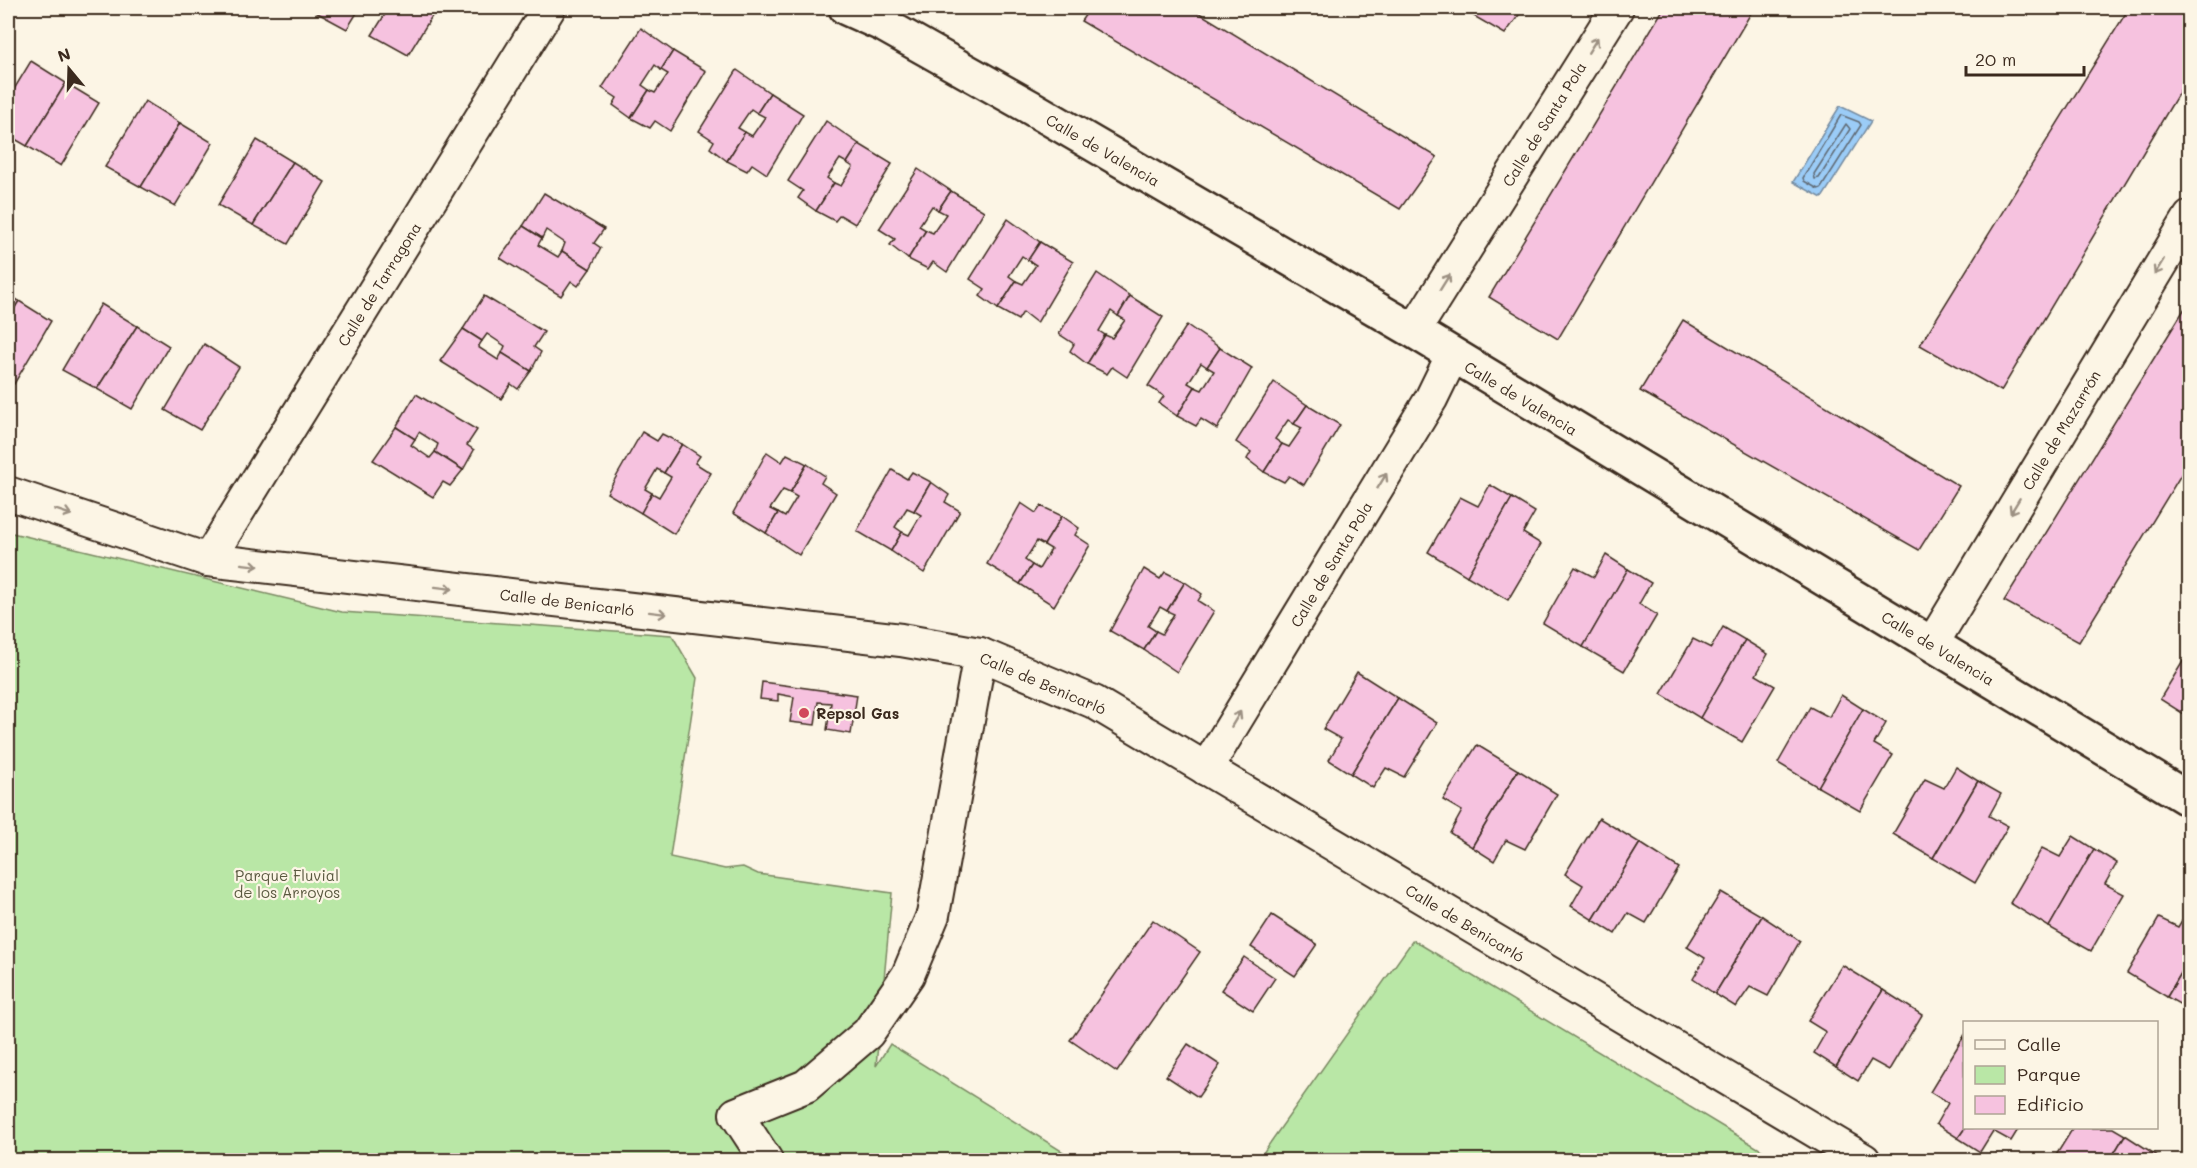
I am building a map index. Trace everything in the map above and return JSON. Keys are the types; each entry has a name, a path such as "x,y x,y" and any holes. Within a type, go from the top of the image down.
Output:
{"street":[{"name":"Calle de Tarragona","path":"208,560 549,8"},
{"name":"Calle de Valencia","path":"846,8 884,25 1030,107 1414,331 2190,800"},
{"name":"Calle de Santa Pola","path":"1414,331 1617,8"},
{"name":"Calle de Mazarrón","path":"1932,644 2190,216"},
{"name":"Calle de Santa Pola","path":"1206,770 1431,399 1452,356"},
{"name":"Calle de Benicarló","path":"8,493 208,560 901,640 980,654 1094,702 1864,1161"},
{"path":"766,1161 736,1114 806,1086 868,1033 908,975 933,915 980,654"}],"green space":[{"name":"Parque Fluvial de los Arroyos","path":"8,532 342,612 672,635 697,678 670,857 725,869 743,867 758,874 892,893 876,1066 890,1044 1076,1160 8,1160"},
{"path":"1413,940 1778,1160 1258,1160"}],"water":[{"path":"1840,106 1871,121 1822,198 1793,182"}],"building":[{"path":"314,8 360,8 347,29 312,10"},
{"path":"389,8 437,8 408,55 372,35"},
{"path":"1090,8 1191,8 1437,157 1400,209 1081,21"},
{"path":"1460,8 1524,8 1505,34"},
{"path":"1664,8 1754,8 1558,339 1489,297"},
{"path":"2129,8 2190,8 2190,74 2001,391 1920,345"},
{"path":"641,28 673,51 661,70 655,65 642,85 649,90 631,118 613,105 617,98 602,88"},
{"path":"673,51 706,71 670,131 655,121 650,128 631,118 649,90 655,93 668,74 661,70"},
{"path":"31,61 66,83 27,146 8,135 8,99"},
{"path":"737,70 770,93 757,113 751,109 738,128 745,132 727,161 710,148 714,141 699,131"},
{"path":"66,83 99,103 61,166 27,146"},
{"path":"770,93 803,114 767,174 752,164 747,171 727,161 745,132 752,136 765,117 757,113"},
{"path":"145,101 180,123 141,187 105,167"},
{"path":"826,121 859,144 847,163 840,159 827,178 834,183 816,211 798,198 803,191 788,181"},
{"path":"180,123 213,143 175,206 141,187"},
{"path":"257,140 293,162 253,225 218,205"},
{"path":"859,144 892,164 855,224 840,215 835,221 816,211 834,183 841,186 853,167 847,163"},
{"path":"293,162 325,182 288,244 253,225"},
{"path":"918,169 951,191 938,210 932,206 919,226 926,230 908,259 890,245 895,239 879,229"},
{"path":"951,191 984,211 947,272 933,262 928,269 908,259 926,230 933,233 946,214 938,210"},
{"path":"544,193 604,229 594,243 601,248 590,269 562,251 565,243 546,230 542,238 523,226"},
{"path":"1008,219 1040,242 1028,260 1022,256 1009,276 1016,281 998,309 980,296 985,289 970,279"},
{"path":"523,226 542,238 538,245 558,257 562,251 590,269 578,286 571,281 561,296 500,258"},
{"path":"1040,242 1073,262 1037,323 1023,312 1018,320 998,309 1016,281 1023,284 1036,265 1028,260"},
{"path":"1097,273 1130,296 1118,316 1111,311 1099,331 1105,335 1087,364 1070,351 1074,344 1059,334"},
{"path":"8,294 19,301 8,319"},
{"path":"484,296 544,332 534,347 541,352 531,371 502,353 505,346 487,334 482,341 463,329"},
{"path":"1130,296 1163,317 1127,377 1112,367 1107,374 1087,364 1105,335 1112,338 1125,320 1118,316"},
{"path":"2190,300 2190,460 2079,642 2004,601"},
{"path":"19,301 51,321 14,384 8,380 8,319"},
{"path":"101,304 137,326 97,389 62,370"},
{"path":"1683,320 1959,486 1919,550 1640,391"},
{"path":"1187,325 1220,348 1207,367 1201,363 1188,383 1195,387 1177,416 1159,403 1164,396 1148,386"},
{"path":"137,326 169,346 132,409 97,389"},
{"path":"463,329 482,341 478,347 498,360 502,353 531,371 518,389 511,384 501,399 440,361"},
{"path":"204,344 239,367 200,430 165,410"},
{"path":"1220,348 1252,368 1217,429 1201,419 1196,426 1177,416 1195,387 1202,390 1214,371 1207,367"},
{"path":"1274,382 1307,405 1294,424 1288,420 1275,439 1282,444 1264,472 1247,459 1251,452 1236,442"},
{"path":"416,394 477,430 467,445 474,450 463,470 435,452 438,444 419,432 415,439 396,427"},
{"path":"1307,405 1340,425 1304,485 1289,476 1284,482 1264,472 1282,444 1289,447 1302,428 1294,424"},
{"path":"396,427 415,439 411,445 430,458 435,452 463,470 450,486 443,482 433,497 373,460"},
{"path":"642,432 657,441 662,434 682,444 664,473 657,469 645,489 652,493 641,513 607,493"},
{"path":"682,444 700,456 695,463 711,473 674,534 641,513 652,493 659,497 671,477 664,473"},
{"path":"767,452 782,462 787,454 807,464 790,493 783,490 770,509 778,513 766,533 733,513"},
{"path":"807,464 825,476 821,483 836,493 799,555 766,533 778,513 785,517 797,497 790,493"},
{"path":"892,470 907,479 912,472 931,482 914,511 907,508 895,527 902,532 891,551 857,531"},
{"path":"931,482 949,495 945,502 960,511 924,573 891,551 902,532 909,535 921,515 914,511"},
{"path":"1490,485 1512,498 1467,576 1428,552 1460,497 1478,506"},
{"path":"1512,498 1535,512 1523,533 1541,544 1508,600 1467,576"},
{"path":"1021,503 1036,513 1041,506 1062,516 1044,545 1037,541 1025,560 1032,565 1020,584 987,564"},
{"path":"1062,516 1079,528 1075,535 1090,545 1054,606 1020,584 1032,565 1039,569 1051,549 1044,545"},
{"path":"1606,555 1628,569 1583,647 1543,623 1575,567 1594,577"},
{"path":"1144,569 1160,579 1165,572 1185,582 1167,611 1160,607 1148,626 1156,631 1144,650 1110,631"},
{"path":"1628,569 1651,583 1639,604 1657,615 1624,671 1583,647"},
{"path":"1185,582 1202,594 1198,601 1214,611 1177,672 1144,650 1156,631 1162,634 1174,614 1167,611"},
{"path":"1723,627 1745,640 1700,718 1661,694 1693,639 1711,648"},
{"path":"1745,640 1768,654 1756,675 1775,686 1742,742 1700,718"},
{"path":"2190,650 2190,718 2160,699"},
{"path":"1357,672 1398,698 1351,774 1329,760 1341,739 1323,729"},
{"name":"Repsol Gas","path":"762,682 857,695 851,734 827,730 831,703 818,702 815,725 790,722 794,697 778,694 778,701 760,699"},
{"path":"1841,695 1863,709 1818,787 1778,763 1810,707 1829,717"},
{"path":"1398,698 1437,723 1404,777 1386,768 1373,788 1351,774"},
{"path":"1863,709 1886,723 1874,744 1893,755 1860,811 1818,787"},
{"path":"1477,745 1518,770 1472,847 1450,833 1462,811 1443,800"},
{"path":"1956,767 1978,781 1933,858 1893,834 1925,779 1944,788"},
{"path":"1518,770 1557,794 1525,849 1506,840 1494,861 1472,847"},
{"path":"1978,781 2001,794 1989,816 2008,826 1975,883 1933,858"},
{"path":"1599,818 1640,843 1593,920 1571,906 1583,885 1565,874"},
{"path":"2073,836 2094,849 2049,927 2010,903 2042,848 2060,857"},
{"path":"1640,843 1679,868 1646,923 1628,913 1615,934 1593,920"},
{"path":"2094,849 2117,863 2105,884 2124,894 2091,951 2049,927"},
{"path":"1721,892 1762,916 1715,994 1693,979 1705,958 1687,947"},
{"path":"2190,907 2190,958 2167,997 2127,973 2159,918 2178,927"},
{"path":"1272,915 1317,944 1295,976 1251,947"},
{"path":"1762,916 1800,941 1768,996 1750,987 1736,1007 1715,994"},
{"path":"1153,920 1200,952 1117,1072 1070,1040"},
{"path":"1244,957 1275,978 1253,1011 1221,990"},
{"path":"2190,958 2190,1010 2167,997"},
{"path":"1842,965 1883,990 1836,1067 1814,1053 1826,1032 1808,1021"},
{"path":"1883,990 1922,1015 1889,1070 1871,1060 1858,1081 1836,1067"},
{"path":"1963,1038 1964,1129 1958,1138 1936,1124 1948,1103 1930,1092"},
{"path":"1188,1044 1220,1065 1198,1097 1166,1076"},
{"path":"1964,1129 2018,1129 2011,1141 1993,1131 1980,1152 1958,1138"},
{"path":"2072,1129 2115,1129 2125,1135 2110,1160 2053,1160"},
{"path":"2125,1135 2164,1160 2110,1160"}],"place":[{"name":"Repsol Gas","path":"804,713"}]}
